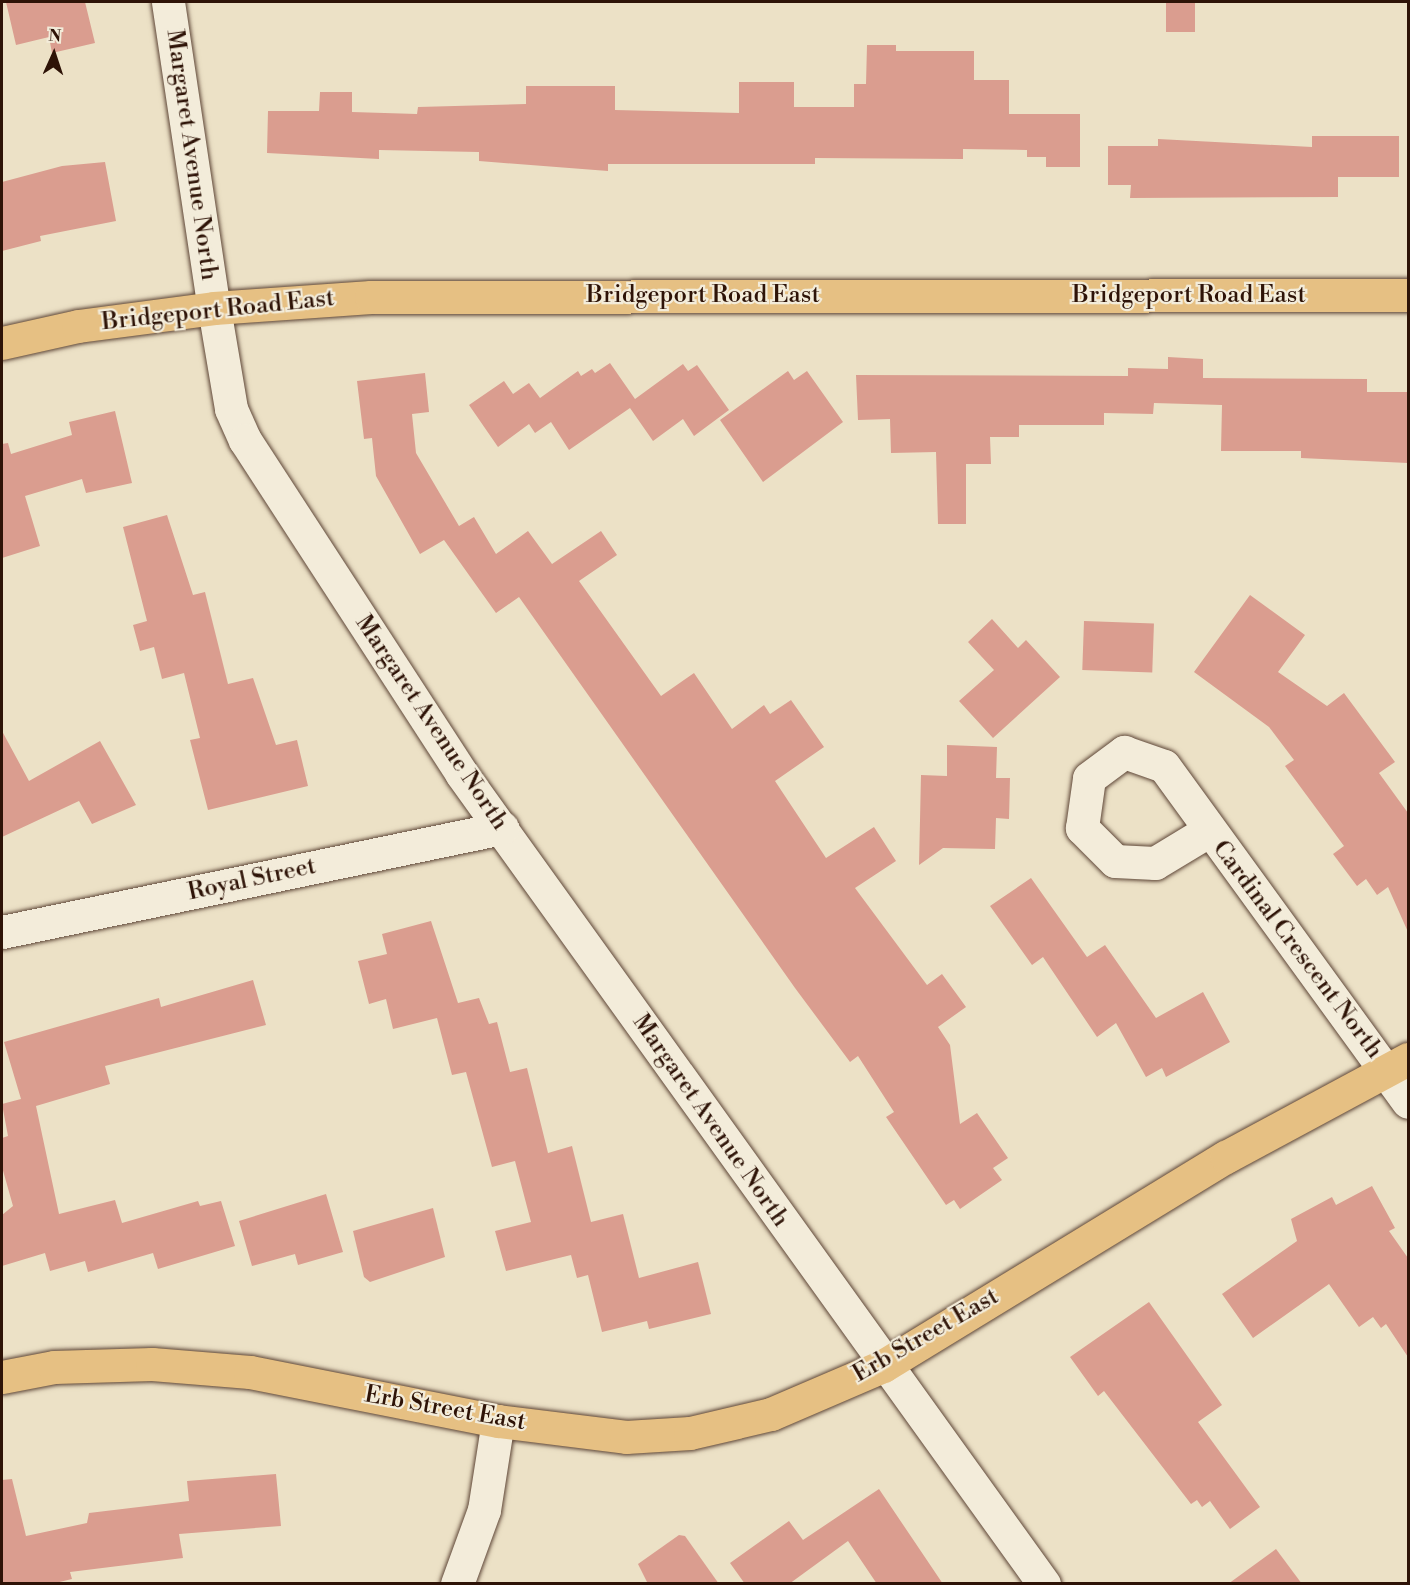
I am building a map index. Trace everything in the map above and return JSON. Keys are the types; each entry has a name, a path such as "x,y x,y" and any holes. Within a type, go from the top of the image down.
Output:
{"main road":[{"name":"Bridgeport Road East","path":"2,343 78,326 214,308 371,297 1408,296"},
{"name":"Erb Street East","path":"2,1377 54,1367 152,1364 250,1372 498,1421 626,1437 690,1433 771,1414 883,1366 1226,1157 1397,1065"}],"street":[{"name":"Margaret Avenue North","path":"168,2 231,409 245,440 502,828 883,1366 1044,1584"},
{"name":"Royal Street","path":"2,932 502,828"},
{"name":"Cardinal Crescent North","path":"1208,831 1397,1065 1408,1102"},
{"path":"458,1584 486,1502 498,1421"}],"building":[{"path":"6,2 85,2 95,43 52,53 49,37 16,45"},
{"path":"1166,2 1195,2 1195,32 1166,32"},
{"path":"867,45 896,45 896,51 974,51 974,80 1009,80 1009,114 1080,114 1080,167 1046,167 1046,157 1027,157 1027,150 963,149 963,159 815,158 815,164 608,164 608,171 479,161 479,152 379,150 379,159 267,153 268,111 319,111 320,92 352,92 352,112 417,114 418,107 526,104 526,86 615,86 615,110 739,113 739,82 794,82 794,107 854,107 854,84 866,84"},
{"path":"1312,136 1399,136 1399,177 1338,177 1338,197 1130,198 1131,185 1108,185 1108,146 1158,146 1158,139 1312,147"},
{"path":"105,162 116,221 40,236 41,241 2,251 2,182 62,166"},
{"path":"1168,357 1203,359 1203,378 1367,379 1367,392 1408,392 1408,463 1301,458 1301,451 1221,451 1222,405 1154,403 1153,414 1104,413 1104,425 1019,425 1019,437 990,437 991,464 966,464 966,524 938,524 936,452 891,453 890,419 858,420 856,375 1128,376 1128,368 1168,369"},
{"path":"610,363 635,399 683,364 688,371 697,365 729,410 694,436 683,419 653,441 630,408 569,450 551,422 535,433 529,424 498,447 469,405 504,381 513,394 529,383 540,398 578,371 581,376 592,369 595,373"},
{"path":"788,371 794,380 807,371 843,422 763,482 720,420"},
{"path":"425,373 429,412 412,414 416,453 459,526 474,517 496,554 528,531 552,564 601,531 617,555 579,581 661,696 694,673 732,729 764,705 770,714 791,700 824,747 775,781 826,858 874,827 896,861 855,888 927,985 942,974 966,1007 938,1027 950,1045 960,1124 977,1113 1008,1158 993,1168 1002,1180 960,1209 954,1200 946,1205 886,1117 894,1112 858,1056 850,1062 795,988 519,597 496,613 444,540 420,554 376,476 372,438 364,439 357,381"},
{"path":"115,411 132,483 86,493 82,479 25,496 40,546 2,558 2,444 8,443 11,454 72,435 69,422"},
{"path":"167,515 193,595 205,592 228,684 253,678 276,745 297,740 308,786 208,810 190,740 200,738 184,673 162,679 154,647 140,651 133,625 147,621 123,527"},
{"path":"1250,595 1305,635 1278,672 1327,706 1344,693 1395,762 1379,773 1408,813 1408,932 1388,887 1377,895 1366,879 1357,886 1333,854 1344,846 1285,766 1294,760 1269,727 1194,672"},
{"path":"992,619 1018,648 1026,640 1060,677 993,738 959,701 994,670 968,642"},
{"path":"1084,621 1154,623 1152,672 1082,670"},
{"path":"2,731 29,781 100,741 136,805 92,824 79,801 2,837"},
{"path":"947,745 997,747 996,778 1010,778 1009,819 996,818 995,849 943,848 919,865 921,775 947,776"},
{"path":"1031,878 1087,957 1105,945 1156,1018 1203,992 1230,1042 1166,1077 1162,1068 1146,1077 1116,1023 1097,1037 1043,957 1032,965 990,906"},
{"path":"431,921 458,1003 479,998 489,1024 497,1022 510,1072 527,1068 548,1153 572,1146 591,1222 623,1214 639,1278 698,1262 711,1314 649,1329 647,1321 602,1332 588,1275 577,1278 571,1255 506,1271 495,1231 531,1222 515,1161 492,1167 466,1072 452,1075 437,1018 393,1029 386,999 369,1004 358,961 387,954 382,934"},
{"path":"253,980 266,1025 105,1066 110,1084 36,1106 59,1214 115,1200 122,1223 198,1201 200,1206 221,1201 235,1246 158,1269 153,1253 88,1272 85,1261 50,1271 45,1253 2,1266 2,1215 13,1206 2,1167 2,1138 8,1136 2,1104 21,1099 4,1042 159,998 161,1007"},
{"path":"1372,1186 1395,1228 1389,1231 1408,1258 1408,1357 1386,1324 1381,1328 1373,1317 1359,1327 1329,1284 1253,1338 1222,1294 1297,1241 1291,1219 1332,1197 1336,1205"},
{"path":"326,1194 343,1252 298,1265 295,1254 252,1266 239,1221"},
{"path":"433,1208 445,1257 370,1282 364,1277 353,1231"},
{"path":"1149,1302 1222,1405 1198,1422 1260,1507 1230,1529 1210,1501 1202,1507 1197,1500 1191,1504 1104,1391 1098,1396 1070,1357"},
{"path":"276,1474 281,1526 179,1534 183,1558 70,1572 72,1579 51,1584 2,1584 2,1480 12,1479 26,1536 87,1523 89,1513 189,1501 187,1481"},
{"path":"879,1489 943,1584 877,1584 848,1541 789,1584 745,1584 730,1563 789,1521 803,1540"},
{"path":"679,1535 685,1536 719,1584 648,1584 638,1564"},
{"path":"1276,1549 1302,1584 1228,1584"}]}
